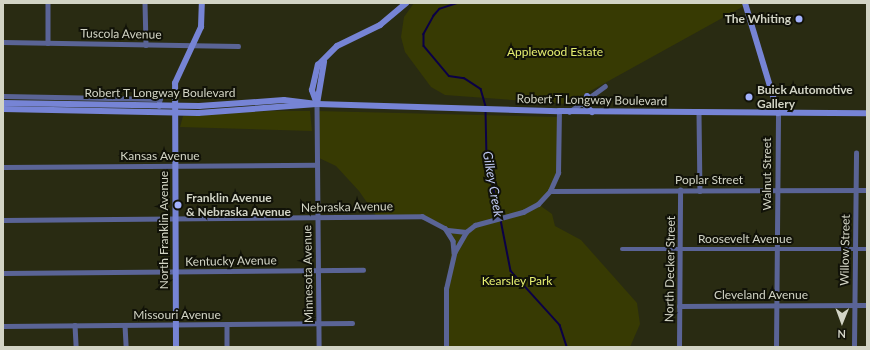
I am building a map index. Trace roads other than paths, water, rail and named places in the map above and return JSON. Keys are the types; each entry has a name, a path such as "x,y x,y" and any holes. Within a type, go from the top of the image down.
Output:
{"street":[{"path":"48,3 48,43"},
{"path":"145,3 146,44"},
{"name":"North Franklin Avenue","path":"176,347 174,109 179,69 194,46 201,27 202,3"},
{"path":"317,104 312,95 313,78 318,65 324,62 337,46 380,25 406,3"},
{"name":"Walnut Street","path":"744,4 778,113 776,347"},
{"name":"Tuscola Avenue","path":"3,42 238,46"},
{"path":"569,112 587,96 606,86"},
{"path":"3,96 160,99 159,106"},
{"path":"587,96 585,105 592,112"},
{"name":"Robert T Longway Boulevard","path":"3,104 159,106 174,109"},
{"name":"Robert T Longway Boulevard","path":"3,109 174,109 317,104 486,108 569,112 867,113"},
{"name":"Minnesota Avenue","path":"317,104 319,347"},
{"path":"446,347 446,289 454,253 466,232 476,225 538,204 550,191 558,173 559,111"},
{"path":"699,113 700,190"},
{"name":"Willow Street","path":"854,347 856,153"},
{"name":"Kansas Avenue","path":"3,167 317,165"},
{"name":"North Decker Street","path":"679,347 680,190"},
{"name":"Poplar Street","path":"550,191 867,190"},
{"name":"Nebraska Avenue","path":"3,220 422,216 445,228 466,232"},
{"path":"445,228 453,241 454,253"},
{"name":"Roosevelt Avenue","path":"622,249 867,249"},
{"name":"Kentucky Avenue","path":"3,273 363,270"},
{"name":"Cleveland Avenue","path":"679,306 867,305"},
{"name":"Missouri Avenue","path":"3,326 352,323"},
{"path":"227,324 227,347"},
{"path":"75,325 76,347"},
{"path":"125,325 126,347"}],"waterway":[{"name":"Gilkey Creek","path":"459,3 440,9 434,16 424,34 424,46 449,76 464,78 481,89 486,107"},
{"name":"Gilkey Creek","path":"486,111 487,159 500,216"},
{"name":"Gilkey Creek","path":"501,220 511,271 560,325 567,347"}],"place":[{"name":"The Whiting","path":"799,19"},
{"name":"Buick Automotive Gallery","path":"749,97"},
{"name":"Franklin Avenue & Nebraska Avenue","path":"178,205"}],"park label":[{"name":"Applewood Estate","path":"555,52"},
{"name":"Kearsley Park","path":"517,281"}]}
